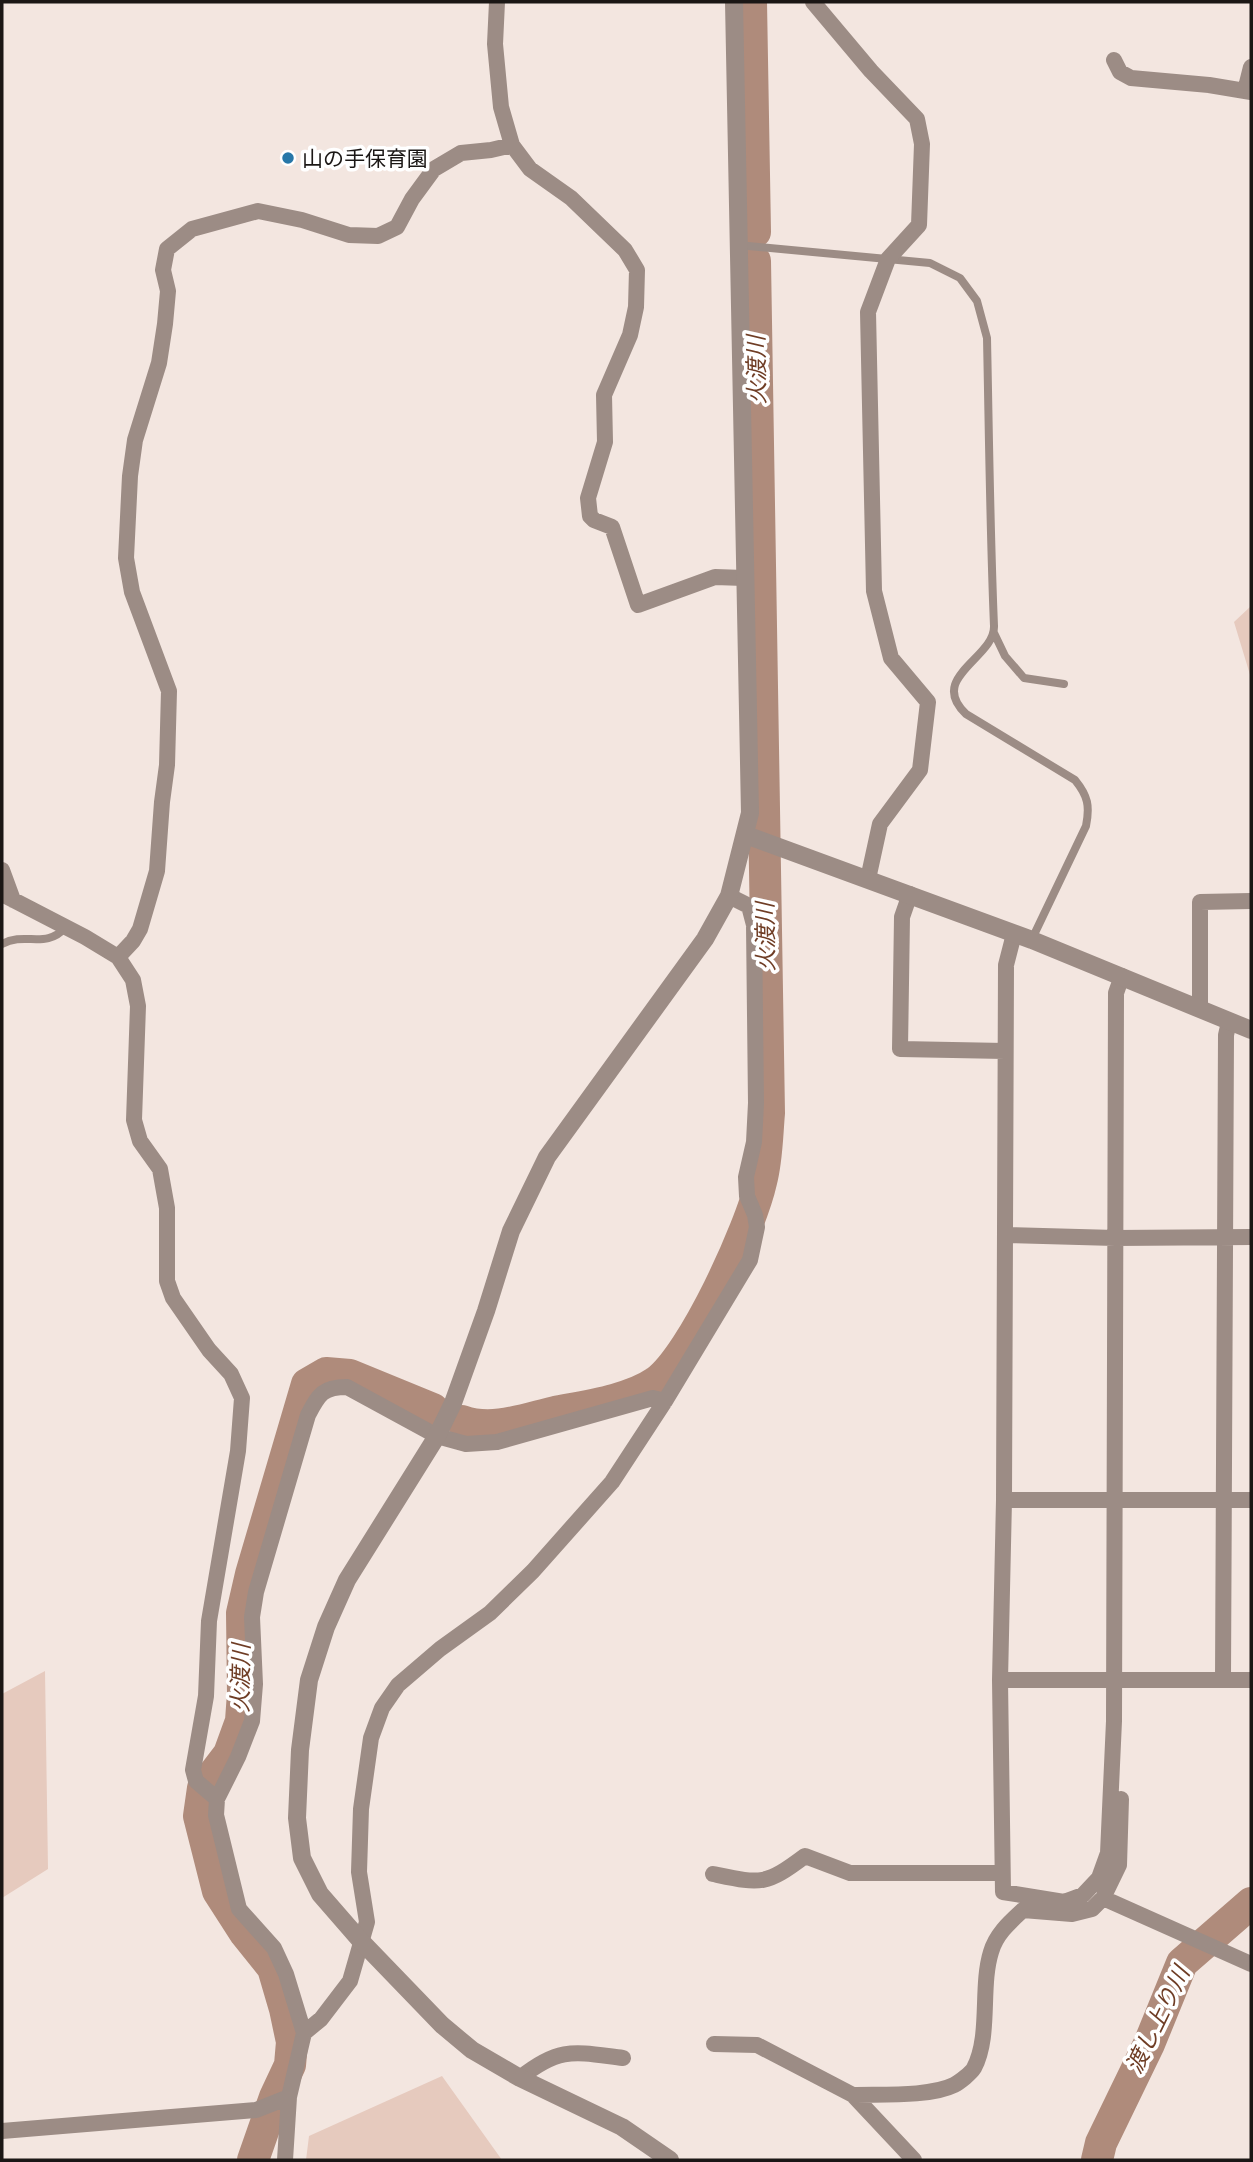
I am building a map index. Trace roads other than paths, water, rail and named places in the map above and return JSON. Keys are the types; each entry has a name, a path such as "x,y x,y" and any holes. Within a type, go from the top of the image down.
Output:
{"street":[{"path":"497,2 495,44 500,107 512,145 530,169 571,198 625,250 637,271 636,307 630,335 604,394 605,442 588,498 590,516 611,527 638,605 715,577 744,578"},
{"path":"670,2160 622,2127 520,2078 472,2050 442,2025 320,1894 302,1858 297,1818 300,1750 309,1680 326,1627 347,1580 438,1436 472,1350 511,1231 547,1157 705,939 729,896 751,837 734,2"},
{"path":"813,2 917,119 922,144 919,225 888,259 868,312 874,591 891,658 928,702 920,770 880,824 868,878"},
{"path":"1114,60 1120,72 1130,78 1209,85 1248,92 1251,67"},
{"path":"118,957 140,929 157,871 167,765 169,691 132,592 127,558 130,476 135,440 159,363 165,324 168,291 163,270 167,249 192,229 258,211 302,220 349,235 379,236 397,227 412,199 434,169 461,153 512,145"},
{"path":"751,837 1032,940 1251,1030"},
{"path":"2,870 7,897 118,957 133,980 138,1006 134,1120 140,1142 160,1169 167,1208 167,1281 173,1298 209,1350 230,1374 242,1398 238,1451 209,1621 206,1696 193,1770 198,1784 215,1797"},
{"path":"910,894 902,917 900,1049 1005,1051"},
{"path":"304,2033 321,2019 349,1981 367,1922 359,1872 361,1809 371,1738 382,1708 398,1685 440,1649 490,1613 533,1571 612,1482 665,1401 750,1260 757,1227 747,1196 746,1177 754,1142 757,1103 754,925 749,906 729,896"},
{"path":"1200,1009 1200,902 1251,901"},
{"path":"1014,934 1006,965 1005,1051 1004,1500 1000,1680 1003,1892 1065,1902 1083,1895 1099,1878 1108,1853 1114,1721 1116,993 1122,976"},
{"path":"1223,1679 1223,1236 1226,1035 1229,1022"},
{"path":"1005,1235 1115,1238 1251,1237"},
{"path":"285,2160 289,2096 304,2033 286,1974 274,1948 239,1909 216,1815 215,1797 238,1757 252,1721 255,1684 252,1617 256,1592 309,1415 319,1395 332,1387 347,1387 438,1436 466,1444 497,1442 653,1398 665,1401"},
{"path":"1004,1500 1251,1500"},
{"path":"1000,1680 1251,1680"},
{"path":"853,2095 919,2093 954,2085 974,2070 982,2042 984,1995 991,1951 1004,1926 1023,1910 1072,1914 1092,1909 1103,1898 1119,1865 1123,1739 1114,1721"},
{"path":"713,1874 754,1882 779,1876 806,1856 849,1873 1002,1873"},
{"path":"1103,1898 1251,1964"},
{"path":"714,2044 757,2045 853,2095 914,2160"},
{"path":"520,2078 539,2063 571,2052 623,2058"},
{"path":"2,2131 256,2110 289,2096"}],"lane":[{"path":"738,245 930,264 960,278 977,301 987,338 994,633 1005,656 1024,678 1064,684"},
{"path":"994,633 955,683 953,695 957,706 1075,780 1086,793 1089,808 1086,826 1032,940"},
{"path":"2,944 9,940 45,940 57,937 66,927"}],"waterway":[{"name":"火渡川","path":"751,2 755,232"},
{"name":"火渡川","path":"462,1421 485,1425 509,1423 621,1398 656,1382 671,1368 687,1346 719,1289 746,1228 761,1182 769,1113 755,261"},
{"name":"火渡川","path":"253,2160 275,2097 290,2065 292,2042 273,1968 245,1933 218,1891 199,1816 203,1788 229,1754 241,1721 242,1613 251,1574 307,1384 326,1373 350,1375 433,1409"},
{"name":"渡し上り川","path":"1097,2160 1101,2143 1149,2044 1182,1963 1251,1903"}],"place":[{"name":"山の手保育園","path":"288,158"}]}
